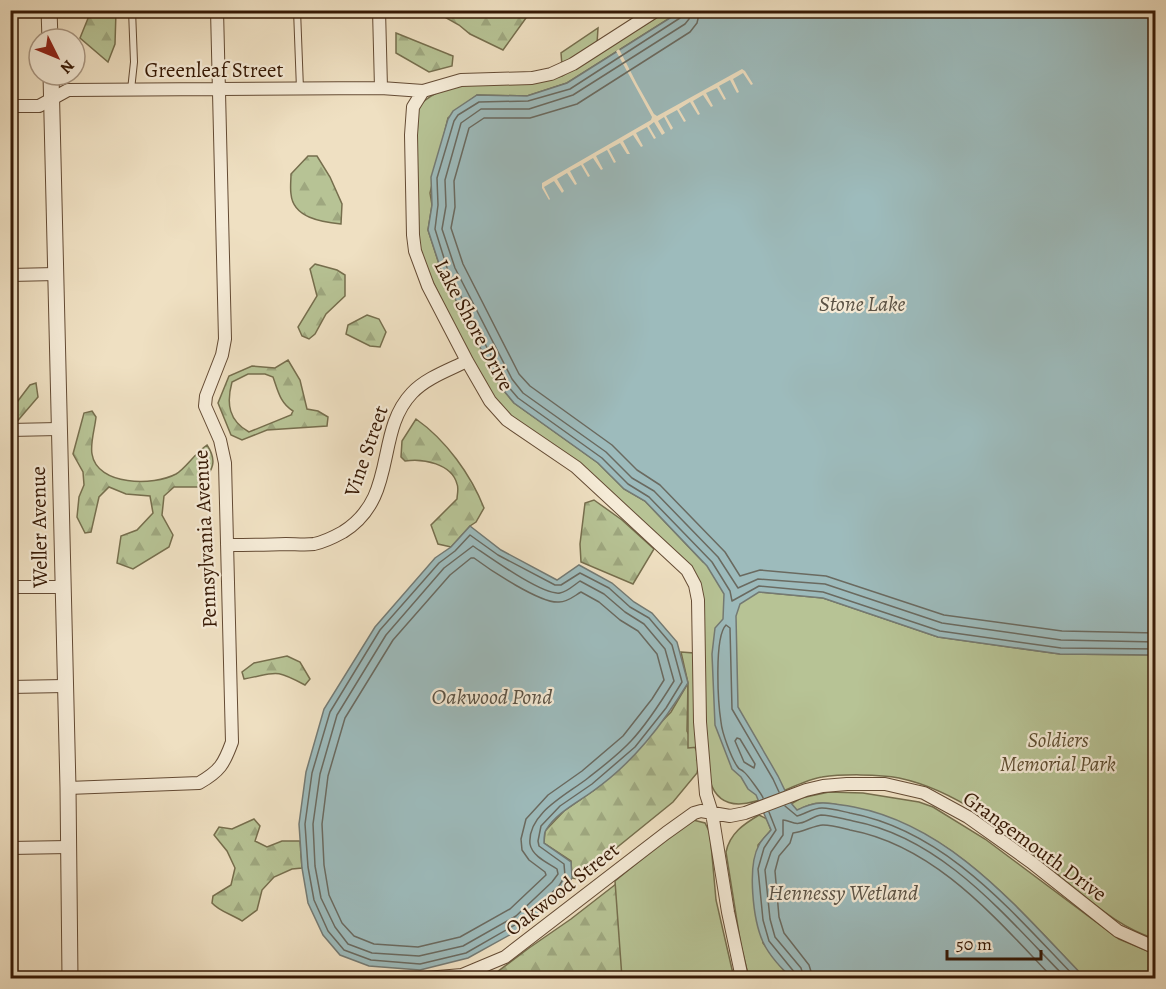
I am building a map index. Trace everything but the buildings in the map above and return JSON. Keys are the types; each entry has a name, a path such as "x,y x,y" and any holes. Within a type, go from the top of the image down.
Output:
{"street":[{"path":"49,10 50,27"},
{"name":"Pennsylvania Avenue","path":"68,788 199,783 214,774 225,762 232,742 225,463 220,440 205,406 206,396 222,355 225,339 217,10"},
{"path":"379,10 381,88"},
{"path":"423,91 461,80 532,78 551,74 573,64 657,10"},
{"name":"Weller Avenue","path":"52,87 68,788 70,978"},
{"name":"Greenleaf Street","path":"10,106 39,106 64,90 381,88 423,91"},
{"name":"Lake Shore Drive","path":"423,91 413,107 411,135 413,235 428,286 467,361 490,401 507,420 576,467 692,577 698,600 699,722 706,794 712,813 728,912 742,978"},
{"path":"10,275 56,274"},
{"name":"Vine Street","path":"227,545 313,544 335,537 351,527 362,517 378,490 401,407 411,393 422,384 467,361"},
{"path":"10,430 58,429"},
{"path":"10,586 62,587"},
{"path":"10,687 64,686"},
{"name":"Grangemouth Drive","path":"712,813 730,816 761,808 787,796 823,786 885,784 924,793 968,817 1031,862 1118,931 1155,948"},
{"name":"Oakwood Street","path":"426,978 462,975 505,957 666,832 694,813 701,811 712,813"},
{"path":"10,848 68,848"}],"lane":[{"path":"131,90 134,62 132,10"},
{"path":"297,10 300,89"}],"green space":[{"path":"91,11 116,11 115,44 108,62 87,44 87,27 84,27"},
{"path":"434,11 526,11 526,18 503,50 470,34"},
{"name":"Soldiers Memorial Park","path":"667,11 681,11 567,83 527,96 477,95 448,118 430,193 432,205 428,230 442,273 500,386 514,403 598,463 624,489 645,501 703,562 759,592 823,598 938,637 1060,654 1155,655 1155,939 1130,929 1109,916 1010,835 968,806 923,785 891,777 839,775 809,780 744,804 730,803 718,796 710,781 695,573 508,416 485,387 421,258 415,201 418,108 428,98 443,90 461,85 562,76"},
{"path":"598,28 597,44 562,66 561,53"},
{"path":"396,33 453,56 452,66 429,72 396,53"},
{"path":"308,156 317,156 330,177 342,204 341,224 325,222 303,214 293,202 291,174"},
{"path":"315,264 337,270 345,275 345,296 326,314 315,334 309,339 302,336 298,327 317,296 310,269"},
{"path":"367,315 379,319 386,332 380,347 370,346 346,334 348,325"},
{"path":"288,360 300,380 307,409 318,411 328,417 327,426 267,430 242,440 231,435 218,403 229,376 252,366 275,368","holes":["248,374 265,374 273,377 282,400 293,411 291,415 249,432 242,428 233,417 229,405 232,382"]},
{"path":"36,383 38,397 14,425 11,425 11,410 30,385"},
{"path":"92,411 96,417 92,454 96,465 115,478 141,481 166,478 180,471 207,445 213,457 212,467 200,487 174,487 164,496 162,515 173,535 169,547 133,569 117,563 121,536 137,530 153,513 150,496 126,494 109,487 99,497 91,532 85,533 77,517 79,497 84,485 83,472 73,454 84,413"},
{"path":"416,419 437,437 456,459 472,483 484,508 476,522 451,547 438,544 431,525 457,499 458,487 454,477 436,464 405,461 401,457 402,441"},
{"path":"594,500 622,520 654,549 633,584 581,562 580,544 585,503"},
{"path":"681,652 694,653 699,747 688,748 688,683"},
{"path":"287,656 300,662 310,679 305,685 275,673 244,679 242,672 254,663"},
{"path":"688,683 687,731 700,758 697,773 673,802 578,879 572,878 571,861 544,843 545,831 564,811 596,789 671,712"},
{"name":"Soldiers Memorial Park","path":"829,792 863,793 919,802 933,807 985,839 1119,939 1155,954 1155,978 1085,978 1007,897 950,850 919,831 886,817 849,807 816,803 797,811 791,804 801,798"},
{"path":"759,815 767,819 771,830 758,845 763,943 784,971 793,978 749,978 741,946 726,852 734,834"},
{"path":"254,819 260,826 255,841 267,847 282,841 300,841 302,868 292,869 274,877 262,890 257,910 242,921 212,903 213,896 231,885 235,868 227,851 214,835 219,827 232,829"},
{"path":"693,820 705,823 710,833 716,900 734,978 622,978 615,881"},
{"path":"652,856 725,978 489,978 571,919"}],"water":[{"name":"Stone Lake","path":"681,11 1155,11 1155,655 1060,654 938,637 823,598 759,592 740,604 736,616 738,707 797,810 818,803 854,807 889,817 922,832 982,874 1085,978 793,978 780,967 759,932 752,879 755,854 760,843 771,830 756,795 748,789 741,777 732,769 715,725 712,654 715,628 723,619 724,594 707,566 645,501 624,489 598,463 514,403 500,386 442,273 428,230 432,205 431,177 448,119 453,111 477,95 527,96 567,83"},
{"name":"Oakwood Pond","path":"470,526 501,550 557,580 579,565 612,583 634,602 652,613 677,642 688,683 668,714 634,756 608,780 561,813 550,824 544,834 544,843 571,862 572,878 563,891 524,927 468,958 420,970 369,966 340,955 323,935 308,903 302,868 299,824 306,772 324,709 375,627 435,558 451,547"}],"pier":[{"path":"619,49 657,116 742,69 753,84 751,85 743,73 733,79 739,92 737,93 730,80 719,86 726,99 724,100 717,88 706,93 713,106 711,107 703,95 693,101 700,114 698,115 690,102 679,109 686,121 684,122 677,110 666,116 673,128 671,130 664,117 658,121 665,133 662,135 654,122 649,126 656,138 654,139 647,127 636,133 643,146 641,147 633,135 623,141 630,154 627,154 620,143 609,149 616,162 614,163 607,150 596,156 603,169 601,170 593,158 583,164 590,176 588,177 581,165 570,171 577,184 575,185 567,173 557,179 564,191 562,193 554,181 544,187 549,200 542,188 542,183 651,120 652,117 616,51"}],"water label":[{"name":"Hennessy Wetland","path":"843,893"}]}
